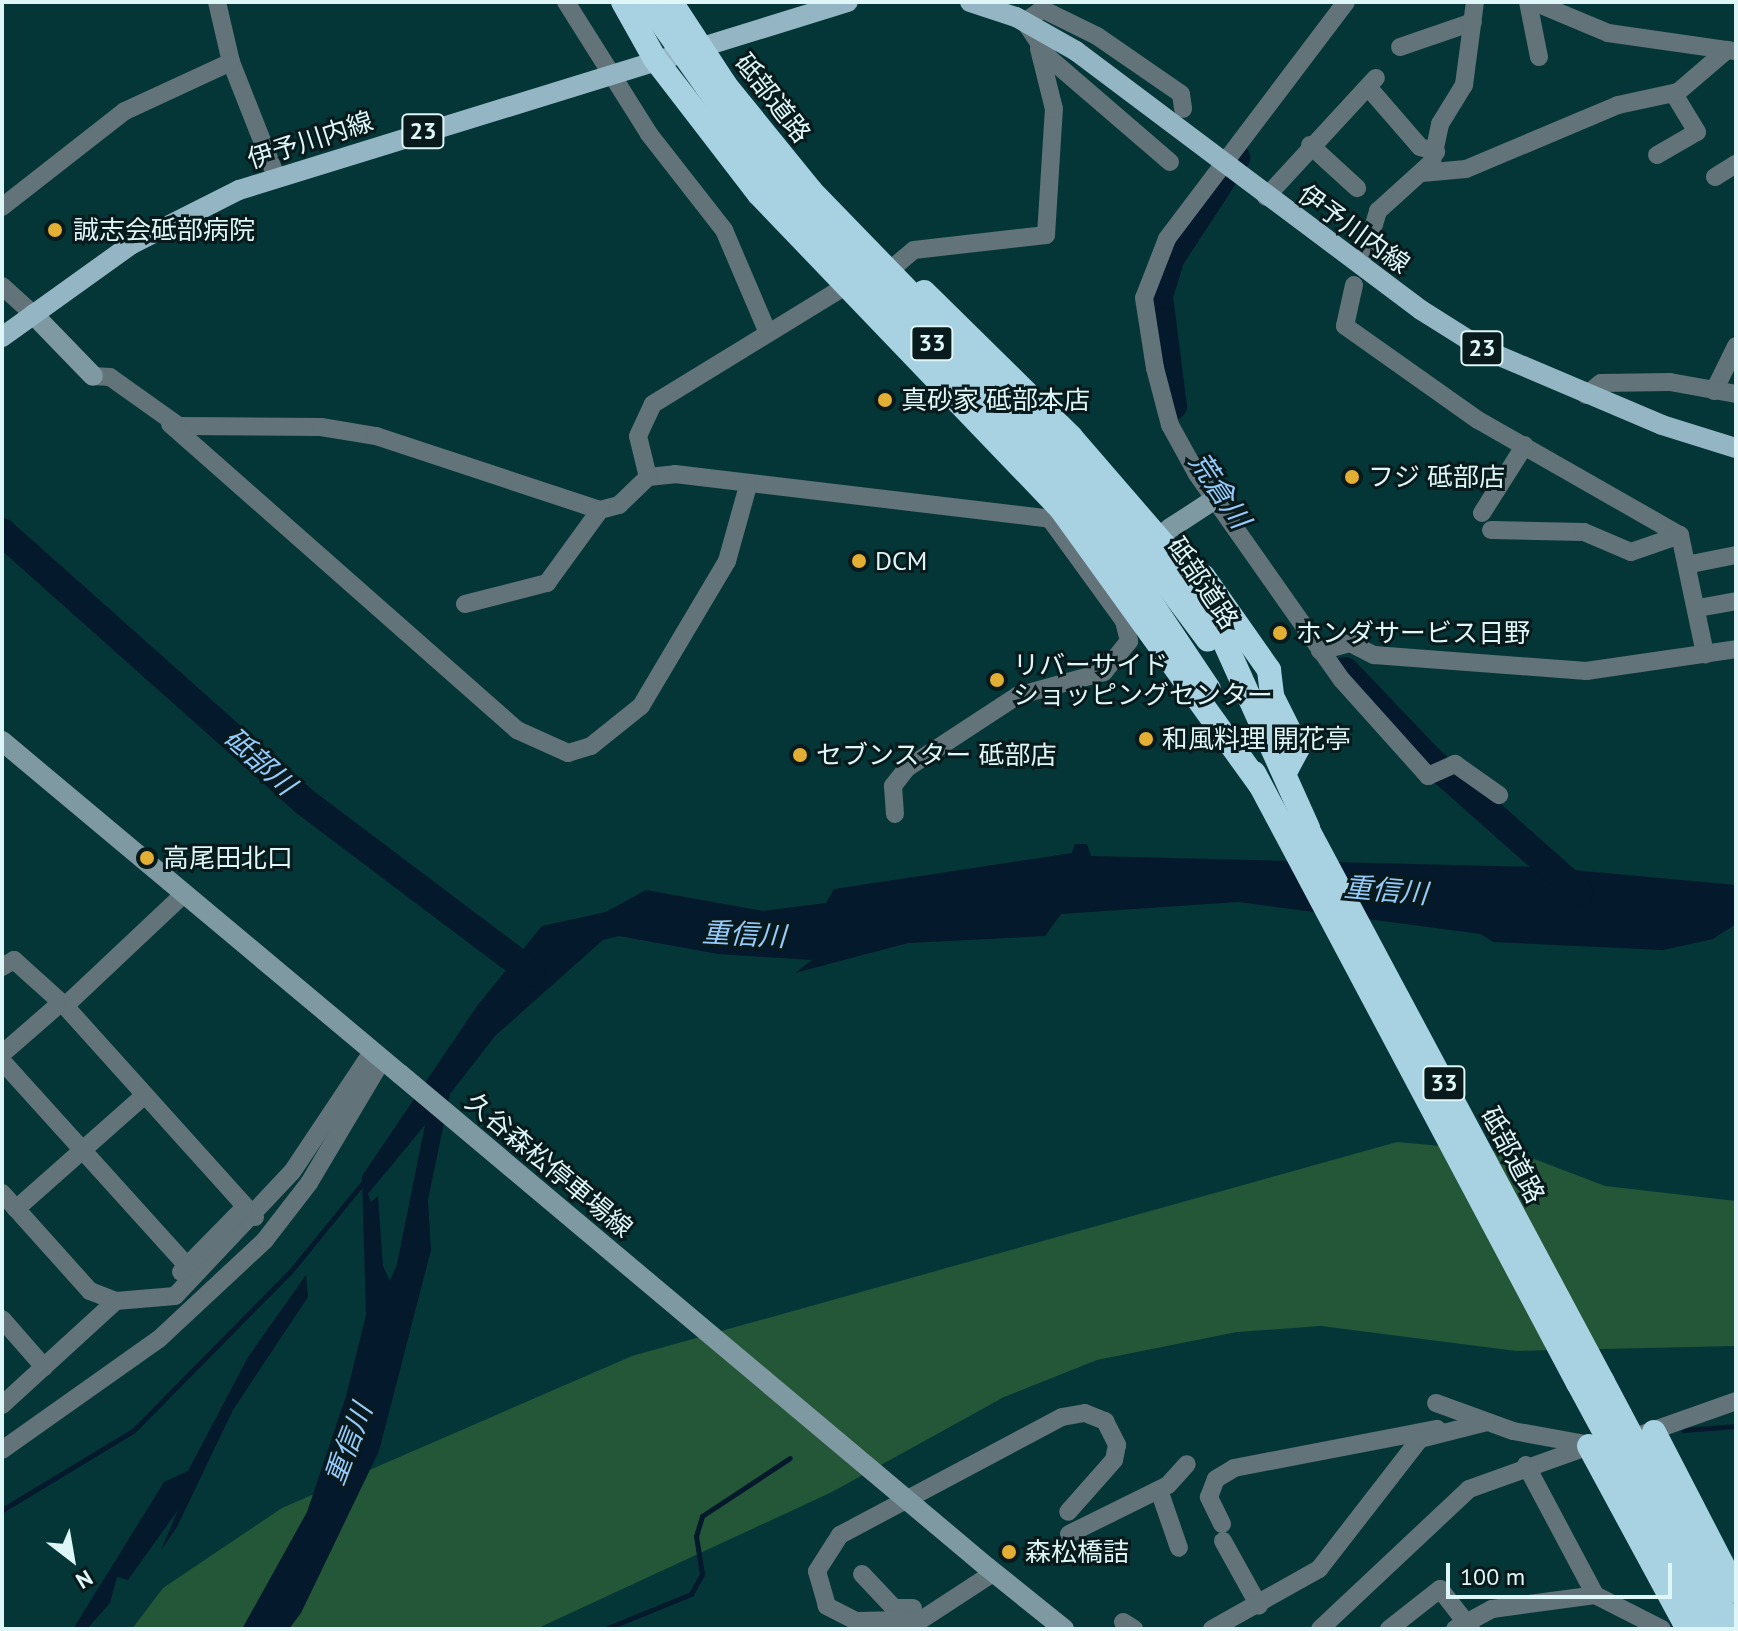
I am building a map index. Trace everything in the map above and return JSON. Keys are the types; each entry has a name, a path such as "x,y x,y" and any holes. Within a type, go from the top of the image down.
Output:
{"highway":[{"name":"33","path":"623,2 655,59 759,194 1060,510 1280,782"},
{"name":"砥部道路","path":"647,2 767,172 1087,507 1209,689 1280,782 1308,828 1734,1629"},
{"name":"砥部道路","path":"671,2 726,86 811,191 1083,472 1221,631 1280,782 1711,1629"},
{"name":"33","path":"682,2 709,43 819,185 1171,543 1264,700 1280,782"},
{"path":"1654,1432 1730,1560 1736,1591"},
{"path":"1589,1446 1673,1625"}],"main road":[{"name":"伊予川内線","path":"2,337 132,244 276,176 848,2"},
{"name":"伊予川内線","path":"970,2 1020,19 1076,51 1262,194 1421,310 1483,349 1586,395 1736,448"},
{"path":"29,317 93,376"},
{"path":"1171,543 1215,499"},
{"name":"久谷森松停車場線","path":"2,741 1064,1629"}],"street":[{"path":"217,2 231,62 276,176"},
{"path":"566,2 663,154 729,238 744,290 768,333"},
{"path":"999,2 1020,19 1039,47 1157,143 1170,162"},
{"path":"1346,2 1167,239 1144,298 1170,425 1215,499 1325,648 1423,772 1441,767 1499,795"},
{"path":"1366,252 1378,211 1422,173 1436,152 1440,124 1464,85 1475,2"},
{"path":"1531,2 1608,33 1732,51"},
{"path":"1531,2 1539,57"},
{"path":"1020,19 1042,9 1097,36 1181,94 1183,109"},
{"path":"1400,47 1473,22"},
{"path":"896,265 914,250 1046,235 1054,119 1039,47"},
{"path":"1422,173 1466,169 1610,108 1674,94 1706,75 1732,51"},
{"path":"2,207 125,111 231,62"},
{"path":"1262,194 1372,83 1420,147 1436,152"},
{"path":"1657,155 1697,132 1674,94"},
{"path":"1310,145 1357,188"},
{"path":"1715,177 1736,164"},
{"path":"648,477 638,436 653,404 847,285"},
{"path":"1354,285 1345,326 1525,445 1680,535 1691,564 1705,654"},
{"path":"2,286 29,317"},
{"path":"1714,391 1736,346"},
{"path":"93,376 110,377 168,422 517,730 568,753 591,746 641,706 727,561 748,486"},
{"path":"1586,395 1601,383 1736,394"},
{"path":"168,422 376,436 600,510 619,505 648,477 1060,510 1124,621 1129,641 1104,672 1017,696 968,735 907,768 893,786 895,814"},
{"path":"1525,445 1487,522 1584,532 1631,552 1680,535"},
{"path":"465,604 547,583 600,510"},
{"path":"1691,564 1736,555"},
{"path":"1698,608 1736,601"},
{"path":"1325,648 1374,655 1586,671 1736,649"},
{"path":"2,1054 61,1006 184,894"},
{"path":"2,967 14,960 61,1006 249,1213"},
{"path":"145,1095 83,1150 6,1200 90,1291 116,1301 175,1296 249,1213 377,1056"},
{"path":"2,1450 159,1339 265,1240 309,1183 377,1056"},
{"path":"2,1061 187,1266"},
{"path":"156,1297 249,1213"},
{"path":"2,1405 116,1301"},
{"path":"2,1319 44,1367"},
{"path":"1320,1629 1448,1505 1522,1466 1589,1446 1654,1432 1736,1401"},
{"path":"1436,1403 1513,1431 1589,1446"},
{"path":"911,1623 856,1621 827,1606 817,1571 840,1535 1062,1417 1085,1413 1105,1421 1117,1445 1114,1460 1068,1512"},
{"path":"1259,1606 1209,1497 1216,1479 1234,1468 1487,1422"},
{"path":"1212,1629 1259,1606 1325,1563 1420,1439 1437,1429"},
{"path":"1513,1431 1523,1447 1522,1466 1595,1595"},
{"path":"1069,1534 1159,1490 1187,1464"},
{"path":"1159,1490 1179,1548"},
{"path":"1389,1629 1440,1589 1465,1627 1492,1609 1595,1595 1673,1625 1730,1560"},
{"path":"884,1629 911,1623 944,1607 990,1570"},
{"path":"862,1574 894,1608 944,1607"}],"green space":[{"path":"1397,1142 1519,1153 1605,1186 1736,1201 1736,1346 1516,1351 1321,1326 1237,1332 1097,1360 1004,1397 832,1492 536,1629 132,1629 163,1588 282,1508 632,1356"}],"water":[{"name":"重信川","path":"1075,844 1087,844 1091,856 1540,867 1736,885 1736,924 1713,939 1663,950 1493,942 1481,934 1238,902 1061,914 1045,936 908,943 795,973 812,960 718,954 619,936 603,940 495,1036 450,1094 428,1200 431,1250 379,1451 301,1613 289,1629 242,1629 307,1512 346,1396 366,1315 362,1176 477,1006 542,926 606,912 646,890 763,911 826,903 834,889 1072,853","holes":["425,1125 397,1264 390,1281 383,1266 378,1196 371,1202 368,1194"]},
{"path":"306,1275 308,1297 233,1410 177,1527 161,1550 178,1510 128,1580 117,1577 110,1603 87,1629 73,1629 164,1482 188,1471 248,1357"}],"waterway":[{"name":"荒倉川","path":"1173,406 1159,296 1170,259 1236,158"},
{"name":"砥部川","path":"2,532 305,802 532,973"},
{"name":"荒倉川","path":"1345,671 1430,760 1579,892"},
{"path":"2,1510 133,1431 290,1272 365,1180"},
{"path":"1683,1430 1736,1426"},
{"path":"605,1629 691,1594 702,1574 696,1536 702,1516 790,1458"}],"place":[{"name":"誠志会砥部病院","path":"55,230"},
{"name":"真砂家 砥部本店","path":"885,400"},
{"name":"フジ 砥部店","path":"1352,477"},
{"name":"DCM","path":"859,561"},
{"name":"ホンダサービス日野","path":"1280,633"},
{"name":"リバーサイド ショッピングセンター","path":"997,680"},
{"name":"和風料理 開花亭","path":"1146,739"},
{"name":"セブンスター 砥部店","path":"800,755"},
{"name":"高尾田北口","path":"147,858"},
{"name":"森松橋詰","path":"1009,1552"}]}
